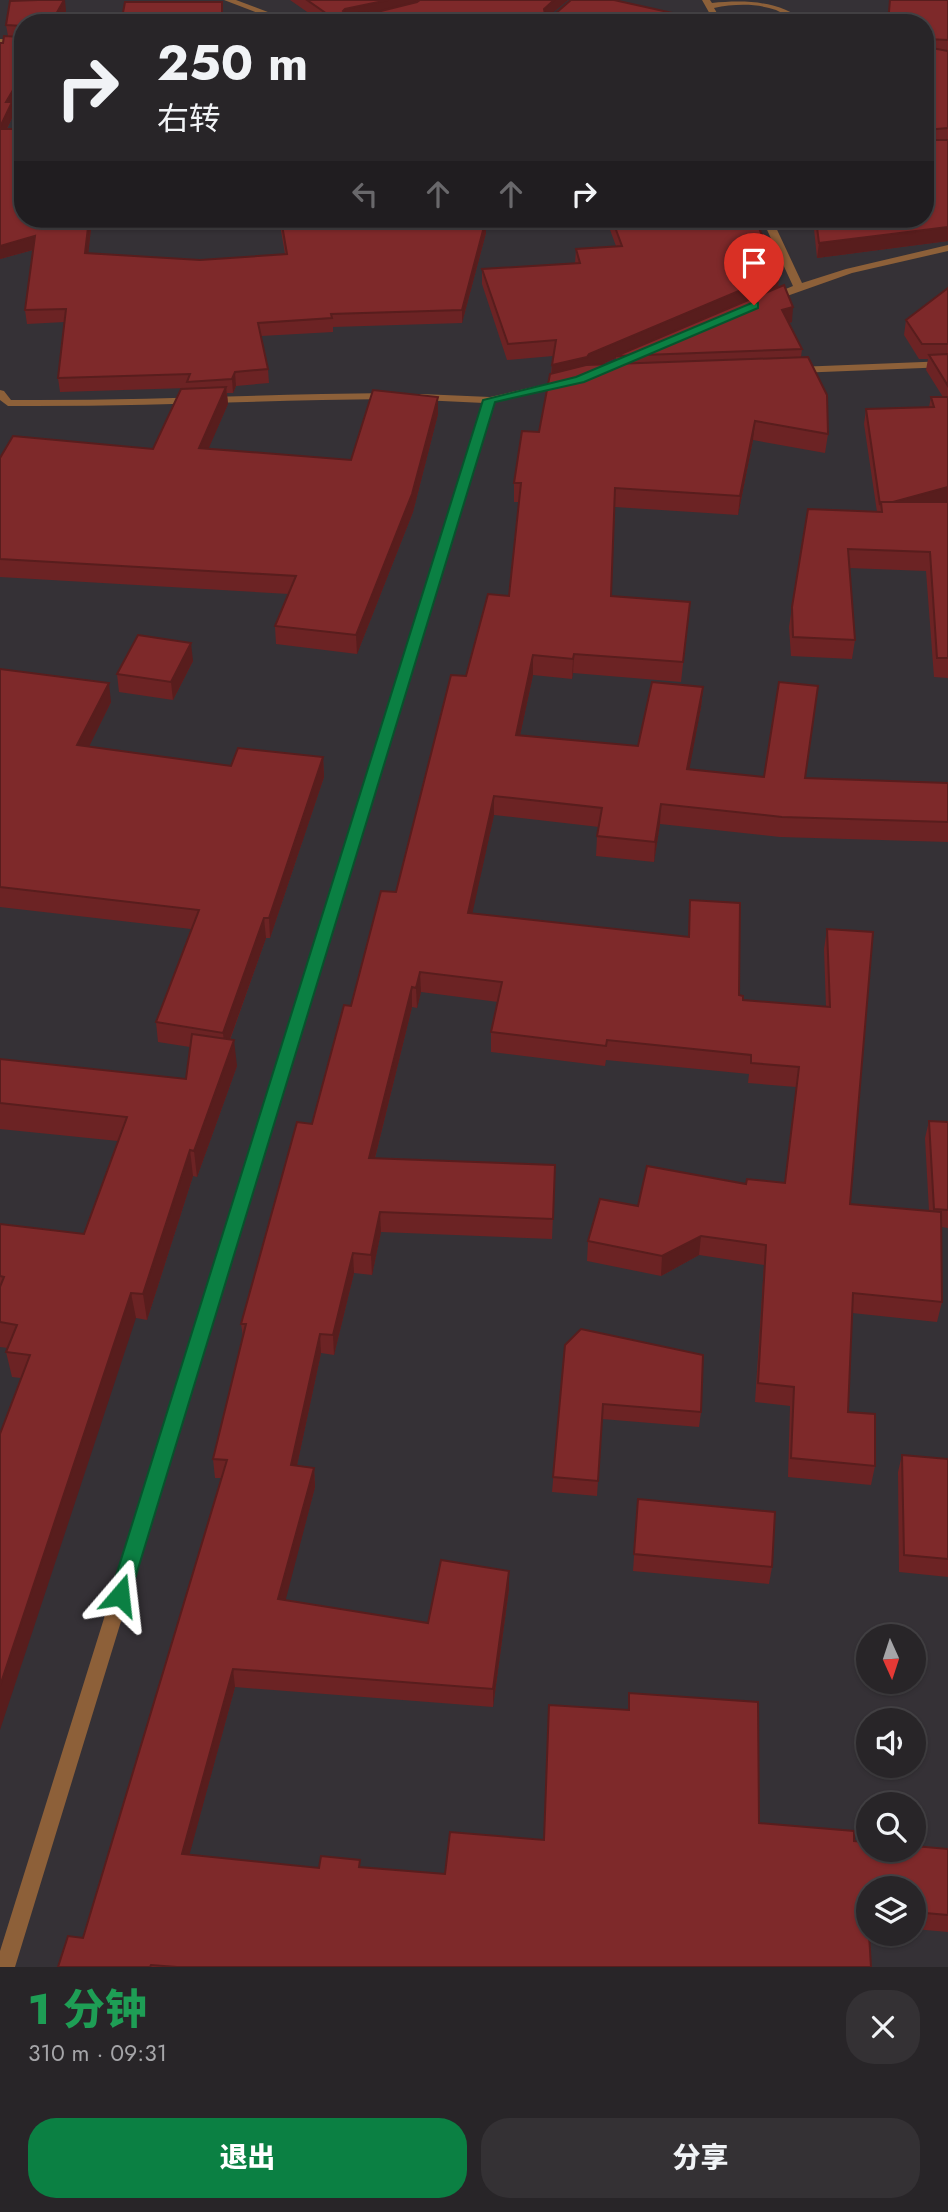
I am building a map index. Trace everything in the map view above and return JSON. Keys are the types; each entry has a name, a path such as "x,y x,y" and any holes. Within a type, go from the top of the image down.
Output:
{"lane":[{"path":"228,0 268,14"},
{"path":"708,3 772,3 793,14"},
{"path":"771,228 799,287"},
{"path":"761,302 849,271 948,248"},
{"path":"780,370 948,364"},
{"path":"414,397 489,400 579,380"},
{"path":"0,393 8,403 114,404 266,397 401,397"},
{"path":"5,1967 489,400"}],"building":[{"path":"64,0 56,14 14,14 14,25 6,25 10,1"},
{"path":"307,0 388,0 345,9 343,11 346,14 327,14"},
{"path":"420,0 554,0 544,9 545,14 346,14 381,11"},
{"path":"571,0 614,0 677,14 545,14 556,13"},
{"path":"890,0 948,0 948,40 934,39 934,14 889,14"},
{"path":"125,2 222,2 222,14 123,14"},
{"path":"4,36 14,37 14,88 6,102 12,102 0,127 0,43 3,43"},
{"path":"934,48 948,51 948,128 934,129"},
{"path":"0,129 14,129 14,228 88,228 85,253 200,260 287,254 283,228 484,228 462,310 331,314 332,318 258,323 268,369 235,372 232,379 187,382 190,374 58,378 66,309 25,310 35,236 0,246"},
{"path":"934,140 948,140 948,227 819,243 817,228 934,228"},
{"path":"615,228 759,228 779,274 587,357 552,365 556,340 508,344 482,269 580,263 576,249 622,246"},
{"path":"784,285 793,307 782,310 802,349 616,356"},
{"path":"948,288 948,344 922,344 906,320"},
{"path":"948,354 948,386 929,355"},
{"path":"808,357 827,395 828,434 755,421 740,496 615,488 611,596 690,602 683,662 574,654 573,659 533,655 516,735 638,746 652,682 703,687 687,769 764,777 779,682 818,686 805,778 948,783 948,822 782,817 661,804 655,842 597,836 602,808 494,796 468,913 689,937 690,900 740,903 739,995 743,996 743,1000 830,1007 827,929 873,932 850,1204 941,1212 942,1302 853,1293 848,1412 875,1414 875,1466 791,1458 794,1387 758,1383 766,1245 701,1236 662,1256 588,1241 600,1199 638,1206 647,1166 746,1184 747,1179 785,1183 799,1067 751,1063 751,1055 607,1040 606,1046 491,1032 502,982 420,972 416,988 412,987 369,1158 555,1165 553,1219 380,1212 371,1255 353,1253 333,1335 320,1334 291,1465 314,1468 278,1599 428,1623 441,1560 509,1571 493,1689 233,1669 182,1854 319,1868 321,1856 360,1860 359,1867 445,1874 450,1832 544,1840 549,1705 629,1710 629,1693 758,1702 759,1823 854,1831 856,1862 926,1862 926,1847 948,1849 948,1915 926,1913 926,1876 856,1876 856,1946 870,1946 871,1967 58,1967 68,1936 83,1938 227,1460 213,1459 246,1324 241,1324 297,1122 312,1124 344,1005 351,1006 381,891 396,892 451,675 466,676 488,594 509,596 521,483 514,483 522,431 539,432 550,374 586,365"},
{"path":"226,387 199,448 351,460 373,390 438,397 412,494 356,635 275,626 296,576 0,559 0,458 13,436 153,449 181,389"},
{"path":"931,397 948,397 948,487 893,502 881,502 880,505 866,409 934,407"},
{"path":"881,502 948,502 948,658 937,658 930,552 848,549 855,640 793,637 792,607 808,509 882,512"},
{"path":"138,635 191,643 171,682 117,674"},
{"path":"0,669 109,683 77,745 231,766 238,748 323,757 269,918 264,918 223,1033 156,1022 199,910 0,887"},
{"path":"192,1034 234,1040 194,1151 190,1150 143,1294 131,1293 0,1686 0,1434 30,1355 6,1352 17,1325 0,1322 0,1287 4,1277 0,1276 0,1224 84,1234 127,1117 0,1103 0,1059 186,1079"},
{"path":"929,1121 948,1122 948,1210 934,1209"},
{"path":"581,1329 703,1355 701,1412 603,1404 598,1481 553,1477 565,1345"},
{"path":"902,1455 948,1459 948,1559 904,1555"},
{"path":"638,1499 775,1512 772,1567 634,1554"}],"route":[{"path":"120,1595 489,400 579,380 754,305"}]}
